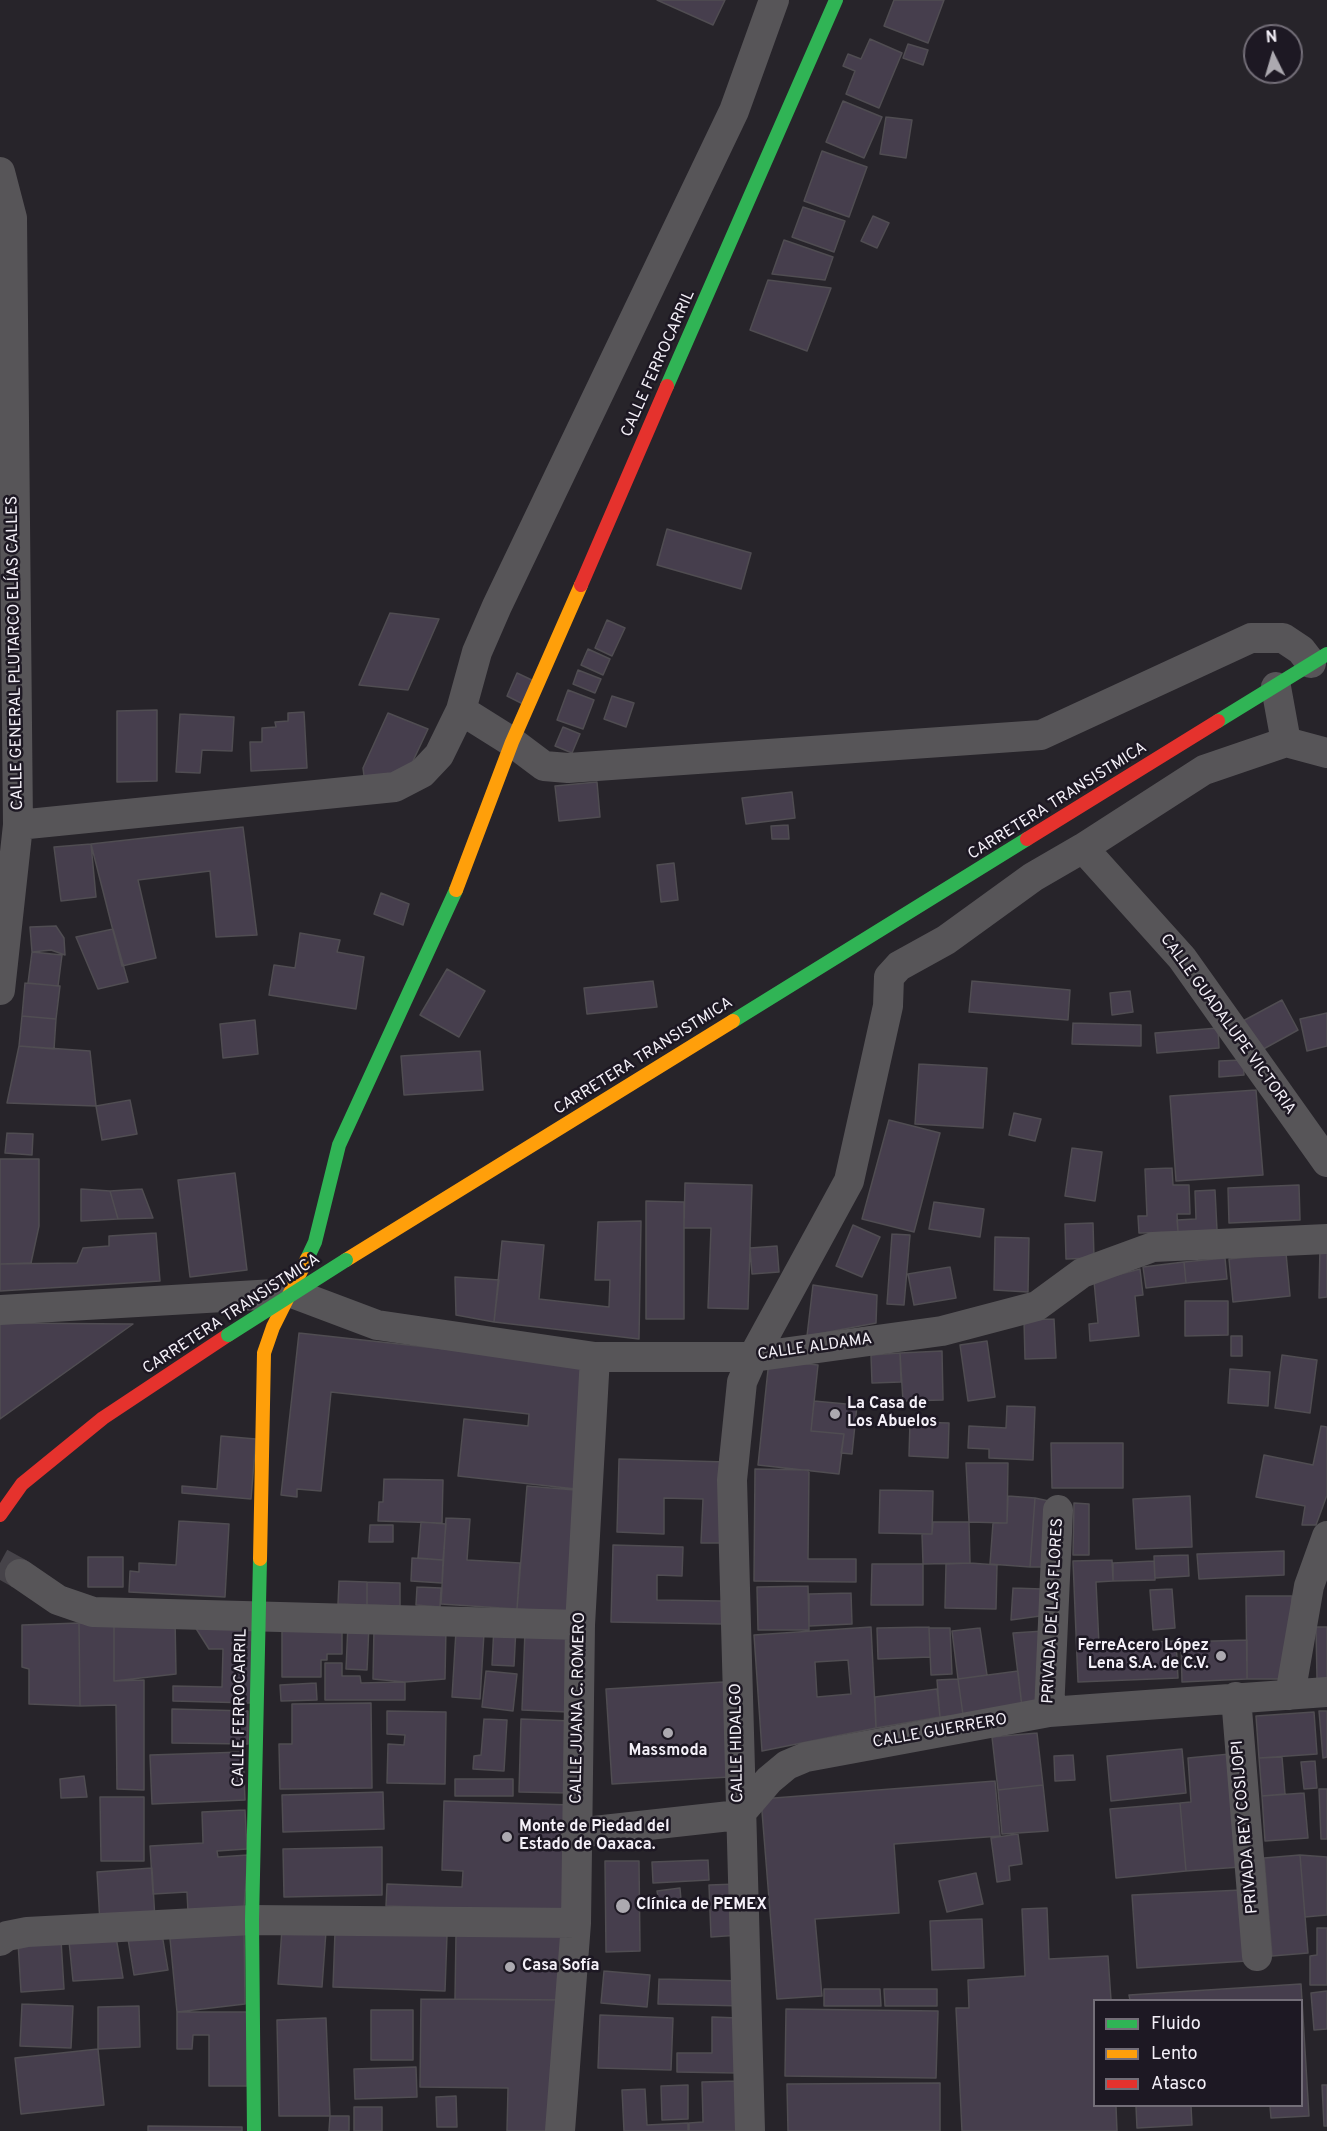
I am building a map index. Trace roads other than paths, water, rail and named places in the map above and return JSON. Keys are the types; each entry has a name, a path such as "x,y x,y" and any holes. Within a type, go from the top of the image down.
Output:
{"street":[{"path":"18,825 395,787 422,773 439,755 461,710 477,652 497,606 734,111 774,0"},
{"name":"CALLE FERROCARRIL","path":"254,2131 252,1920 264,1353 273,1327 292,1293 315,1242 339,1144 463,874 512,742 836,0"},
{"name":"CALLE GENERAL PLUTARCO ELÍAS CALLES","path":"0,172 12,218 18,825 0,990"},
{"path":"461,710 512,742 544,766 568,768 1041,735 1251,638 1283,638 1319,658"},
{"name":"CARRETERA TRANSISTMICA","path":"0,1515 22,1484 104,1418 228,1335 1276,687 1319,658"},
{"path":"1276,687 1286,742"},
{"path":"1083,848 1204,770 1286,742 1327,753"},
{"name":"CALLE GUADALUPE VICTORIA","path":"1083,848 1182,958 1327,1162"},
{"name":"CALLE HIDALGO","path":"750,2131 739,1815 732,1480 742,1382 753,1357 849,1181 888,1006 889,977 899,966 946,939 1033,877 1083,848"},
{"name":"CALLE ALDAMA","path":"292,1293 377,1325 595,1357 753,1357 942,1331 1036,1306 1082,1273 1153,1247 1327,1239"},
{"path":"0,1310 292,1293"},
{"name":"CALLE JUANA C. ROMERO","path":"560,2131 576,1923 580,1625 595,1357"},
{"name":"PRIVADA DE LAS FLORES","path":"1049,1712 1058,1510"},
{"path":"1290,1695 1309,1586 1327,1536"},
{"path":"20,1574 58,1600 93,1612 260,1614 580,1625"},
{"name":"CALLE GUERRERO","path":"739,1815 769,1780 787,1765 806,1757 1049,1712 1327,1692"},
{"name":"PRIVADA REY COSIJOPI","path":"1236,1697 1257,1956"},
{"path":"576,1833 739,1815"},
{"path":"0,1941 8,1936 27,1932 252,1920 576,1923"}],"tunnel":[{"path":"0,1563 20,1574"}],"place":[{"name":"La Casa de Los Abuelos","path":"835,1414"},
{"name":"FerreAcero López Lena S.A. de C.V.","path":"1221,1656"},
{"name":"Massmoda","path":"668,1733"},
{"name":"Monte de Piedad del Estado de Oaxaca.","path":"507,1837"},
{"name":"Clínica de PEMEX","path":"623,1906"},
{"name":"Casa Sofía","path":"510,1967"}]}
